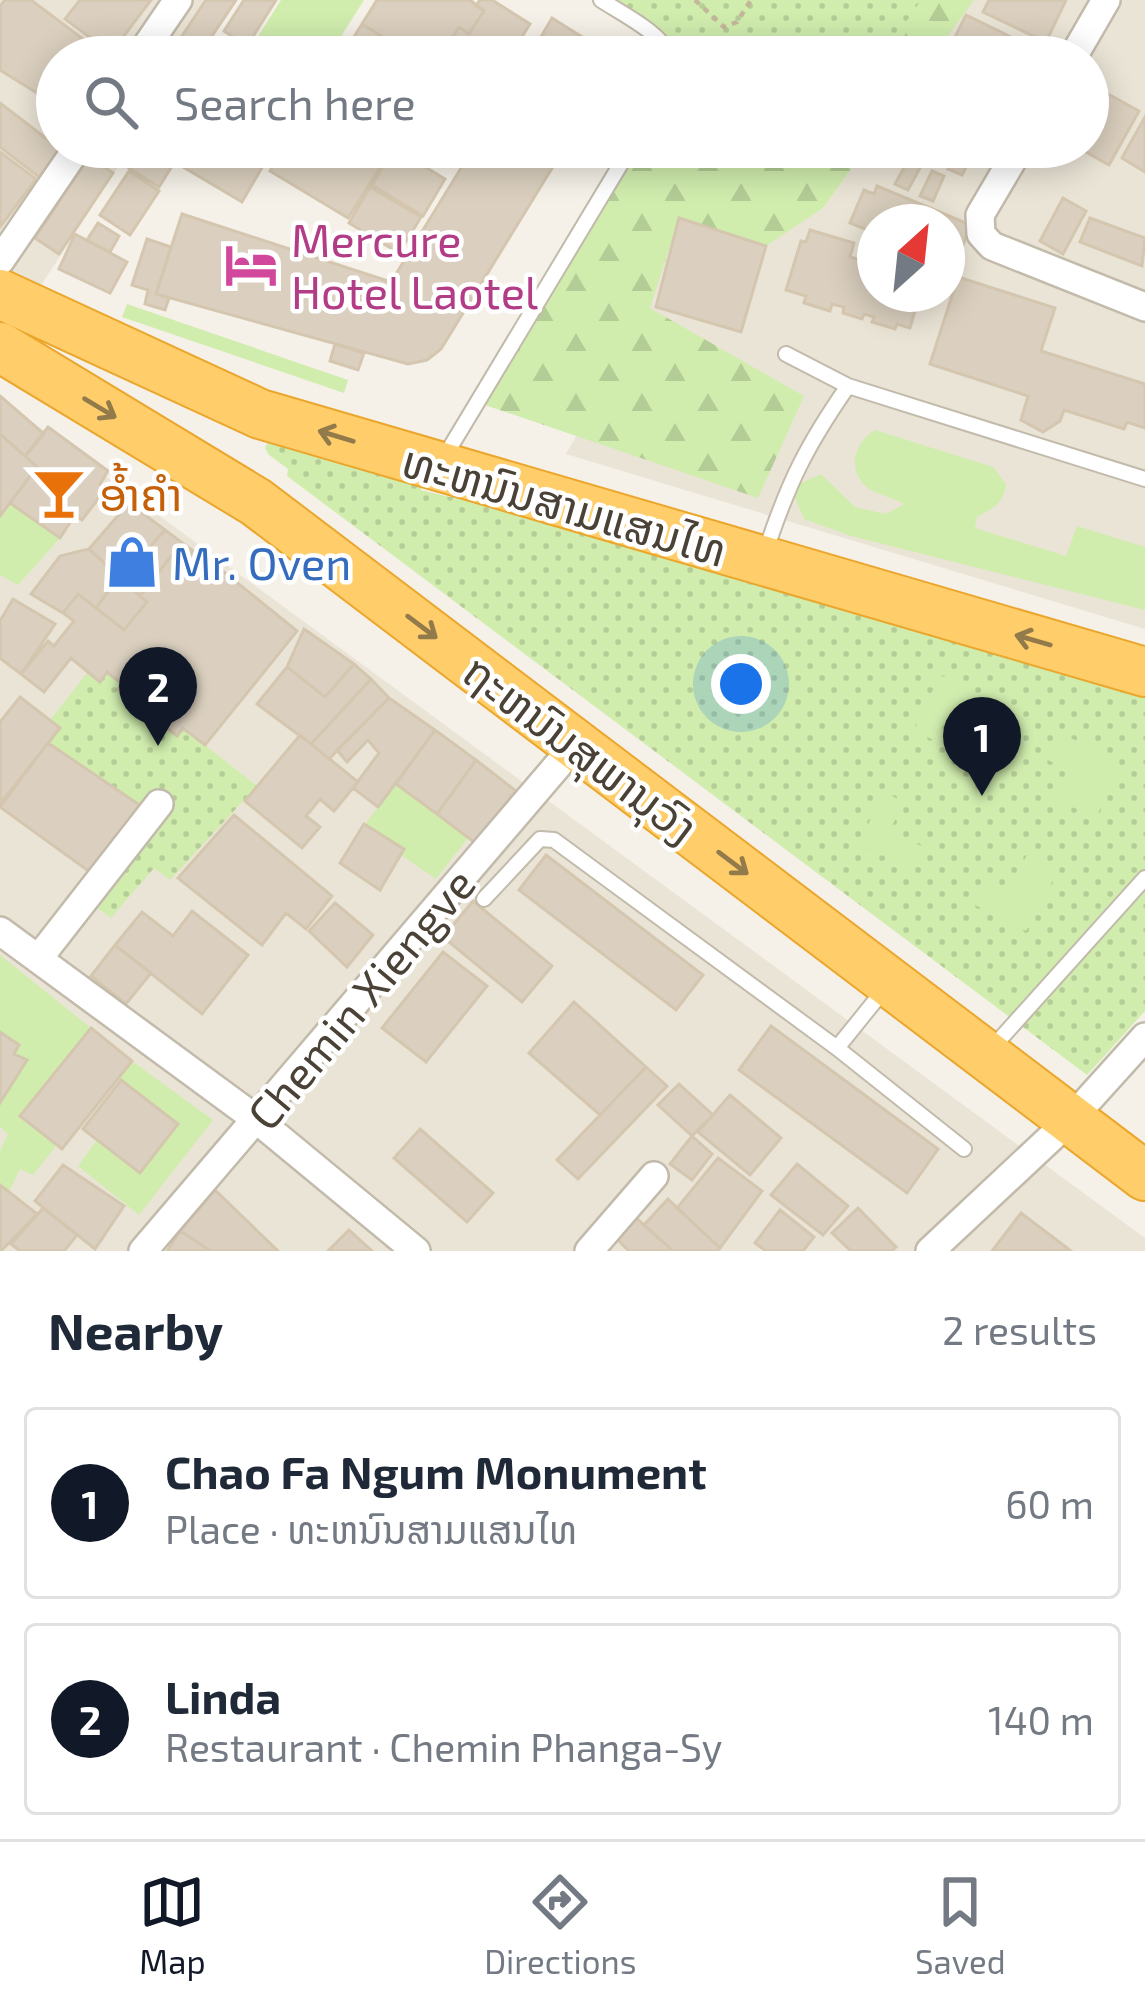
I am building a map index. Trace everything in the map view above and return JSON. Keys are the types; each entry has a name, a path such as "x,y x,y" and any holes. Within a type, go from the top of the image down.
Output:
{"highway":[{"name":"ທະຫນົນສາມແສນໄທ","path":"0,294 260,414 1145,672"},
{"name":"ຖະຫນົນສຸພານຸວົງ","path":"0,347 256,502 1145,1176"},
{"path":"256,502 244,467 248,439 260,414"}],"street":[{"path":"153,36 178,0"},
{"path":"1085,36 1106,0"},
{"path":"0,261 64,168"},
{"path":"1008,168 980,215 981,234 992,246 1145,307"},
{"name":"Chemin Xiengve","path":"143,1251 576,744"},
{"path":"38,959 159,804"},
{"path":"0,931 256,1120 416,1251"},
{"path":"936,1249 1071,1119 1145,1037"},
{"path":"590,1251 653,1176"}],"lane":[{"path":"601,0 655,36"},
{"path":"439,467 618,168"},
{"path":"786,354 848,386 1145,479"},
{"path":"762,561 806,446 848,386"},
{"path":"484,899 539,839 554,840 837,1048 964,1149"},
{"path":"986,1055 1145,878"},
{"path":"837,1048 890,982"}],"path":[{"path":"695,0 724,27 737,22 751,0"}],"shaded area":[{"path":"0,0 228,0 204,36 36,36 36,168 117,168 38,290 0,264"},
{"path":"974,0 1145,0 1145,629 566,454 649,309 679,218 823,208 852,168 1109,168 1109,36 947,36"},
{"path":"0,399 1145,1238 1145,1251 0,1251"}],"green space":[{"path":"281,0 364,0 341,36 258,36"},
{"path":"601,0 974,0 947,36 646,36"},
{"path":"921,0 974,0 947,36 896,36"},
{"path":"624,168 852,168 823,208 766,246 679,218 650,308 804,396 758,498 485,405 614,175"},
{"path":"127,304 348,380 344,393 122,317"},
{"path":"875,430 993,467 1006,484 1005,491 997,505 977,517 975,528 1066,556 1077,526 1145,547 1145,610 851,536 804,519 791,488 821,474 855,507 886,514 904,504 868,488 857,473 858,449"},
{"path":"275,440 424,482 421,490 450,497 453,492 1145,671 1145,1011 1087,1075 287,476 288,469 265,448"},
{"path":"10,503 60,538 18,585 0,575 0,516"},
{"path":"88,672 100,681 107,672 177,735 183,728 257,786 170,880 154,868 111,918 79,894 146,810 48,743 59,728 50,720"},
{"path":"940,675 995,702 982,726 951,711 935,741 914,730"},
{"path":"1060,732 1120,765 1096,818 1055,799 1069,771 1046,759"},
{"path":"396,784 468,838 436,879 365,824"},
{"path":"884,792 904,802 890,830 923,847 912,871 859,843"},
{"path":"1029,851 1060,867 1026,931 975,905 988,879 1009,889"},
{"path":"0,955 91,1028 21,1115 57,1145 33,1175 20,1169 9,1192 0,1185 0,1151 8,1134 0,1127 0,1103 27,1060 14,1054 18,1045 0,1032"},
{"path":"132,1061 213,1120 139,1215 78,1166 97,1140 178,1124 119,1077"}],"building":[{"path":"5,0 31,0 79,36 36,36 36,92 0,70 0,6"},
{"path":"80,0 151,0 124,36 88,36 65,19"},
{"path":"206,0 236,0 212,36 182,36"},
{"path":"244,0 276,0 253,36 232,36 224,31"},
{"path":"377,0 470,0 484,11 469,34 459,27 453,36 382,36 362,24"},
{"path":"480,0 492,0 530,24 522,36 453,36 459,27 469,34 484,11 476,6"},
{"path":"989,0 1066,0 1049,36 1033,36 983,12"},
{"path":"966,15 1009,36 956,36"},
{"path":"552,18 581,36 541,36"},
{"path":"362,24 381,36 355,36"},
{"path":"1109,95 1139,111 1109,165"},
{"path":"0,103 36,131 36,168 46,168 39,177 0,147"},
{"path":"1145,117 1145,172 1122,158"},
{"path":"0,152 36,179 0,227"},
{"path":"82,168 106,168 113,173 59,254 35,238"},
{"path":"129,168 171,168 159,187"},
{"path":"185,168 262,168 242,202"},
{"path":"272,168 380,168 348,218"},
{"path":"382,168 427,168 445,179 423,216 372,185"},
{"name":"Mercure Hotel Laotel","path":"461,168 552,168 441,349 427,360 408,364 156,294 182,214 391,282"},
{"path":"904,168 920,168 908,190 895,184"},
{"path":"129,171 159,191 130,235 100,215"},
{"path":"932,171 944,176 933,201 920,196"},
{"path":"877,186 920,204 858,204 864,190 874,194"},
{"path":"370,187 421,217 399,253 349,223"},
{"path":"1063,198 1086,211 1063,254 1040,241"},
{"path":"679,218 766,246 741,332 656,307"},
{"path":"1090,218 1145,238 1142,266 1080,242"},
{"path":"98,223 119,236 110,252 87,240"},
{"path":"810,230 854,243 850,257 857,259 857,312 915,312 910,328 872,322 874,317 864,314 862,319 832,304 830,311 804,303 806,296 786,290 801,241 806,242"},
{"path":"75,234 127,262 110,293 59,269"},
{"path":"147,239 171,247 156,294 169,298 165,310 145,304 148,290 132,285"},
{"path":"965,279 1055,308 1041,351 1145,384 1145,428 1127,422 1124,429 1064,410 1060,421 1043,432 1021,420 1028,396 930,364 947,312 965,312"},
{"path":"335,344 364,353 358,370 330,361"},
{"path":"0,396 44,434 25,456 0,434"},
{"path":"48,427 108,471 100,484 105,490 82,520 75,515 60,538 10,503 37,467 25,456"},
{"path":"0,434 37,467 0,516"},
{"path":"129,503 165,530 131,568 149,584 140,596 89,549"},
{"path":"165,530 196,553 180,545 149,584 131,568"},
{"path":"180,545 194,556 198,551 297,631 205,745 183,728 177,736 118,689 122,684 107,672 100,682 71,658 44,692 21,674 48,641 54,646 74,621 63,613 78,594 124,630 147,602 140,596"},
{"path":"89,549 119,577 96,608 78,594 63,613 31,594 60,556"},
{"path":"119,577 147,602 124,630 96,608"},
{"path":"13,599 55,624 21,674 0,658 0,621"},
{"path":"304,629 354,664 325,697 287,667"},
{"path":"354,664 371,679 311,744 257,704 287,667 325,697"},
{"path":"371,679 389,698 329,759 311,744"},
{"path":"20,697 60,728 0,804 0,722"},
{"path":"389,698 435,730 378,807 353,788 379,753 368,740 347,762 337,750"},
{"path":"435,730 476,760 437,814 396,784"},
{"path":"300,735 358,782 334,811 320,799 306,816 320,827 302,848 245,801"},
{"path":"48,743 147,810 94,875 0,807"},
{"path":"476,760 516,791 474,842 437,814"},
{"path":"234,815 332,896 306,929 286,913 262,945 178,878"},
{"path":"364,824 404,849 380,890 340,863"},
{"path":"546,855 703,975 676,1010 519,890"},
{"path":"473,901 552,966 522,1002 443,937"},
{"path":"335,903 373,935 347,967 309,931"},
{"path":"192,911 248,955 202,1014 115,945 142,912 173,936"},
{"path":"115,945 151,973 126,1004 91,976"},
{"path":"443,952 487,986 426,1062 382,1028"},
{"path":"574,1002 646,1067 600,1115 529,1053"},
{"path":"771,1026 938,1149 907,1193 739,1070"},
{"path":"91,1028 132,1061 62,1149 20,1116"},
{"path":"0,1032 19,1045 14,1054 27,1060 0,1103"},
{"path":"646,1067 667,1086 578,1179 557,1160"},
{"path":"121,1080 178,1124 140,1173 83,1129"},
{"path":"679,1084 713,1115 692,1136 658,1105"},
{"path":"730,1095 781,1138 750,1175 698,1132"},
{"path":"420,1129 493,1193 467,1222 394,1158"},
{"path":"692,1136 712,1154 692,1180 670,1164"},
{"path":"718,1158 762,1191 720,1248 677,1208"},
{"path":"797,1164 848,1206 823,1235 771,1195"},
{"path":"63,1165 124,1206 95,1249 35,1201"},
{"path":"0,1185 37,1214 1,1251 0,1251"},
{"path":"215,1190 278,1251 211,1251 180,1231"},
{"path":"668,1199 720,1248 717,1251 673,1251 644,1225"},
{"path":"43,1208 77,1235 64,1251 20,1251 11,1244"},
{"path":"858,1208 896,1247 892,1251 851,1251 832,1233"},
{"path":"780,1210 814,1237 803,1251 766,1251 755,1243"},
{"path":"1021,1213 1071,1251 992,1251"},
{"path":"634,1216 673,1251 629,1251 613,1235"},
{"path":"349,1230 372,1251 328,1251"},
{"path":"180,1231 211,1251 167,1251"}],"place":[{"name":"Mercure Hotel Laotel","path":"251,265"},
{"name":"ອ້ຳຄຳ","path":"59,493"},
{"name":"Mr. Oven","path":"132,562"},
{"name":"Linda","path":"158,746"},
{"name":"Chao Fa Ngum Monument","path":"982,796"}]}
